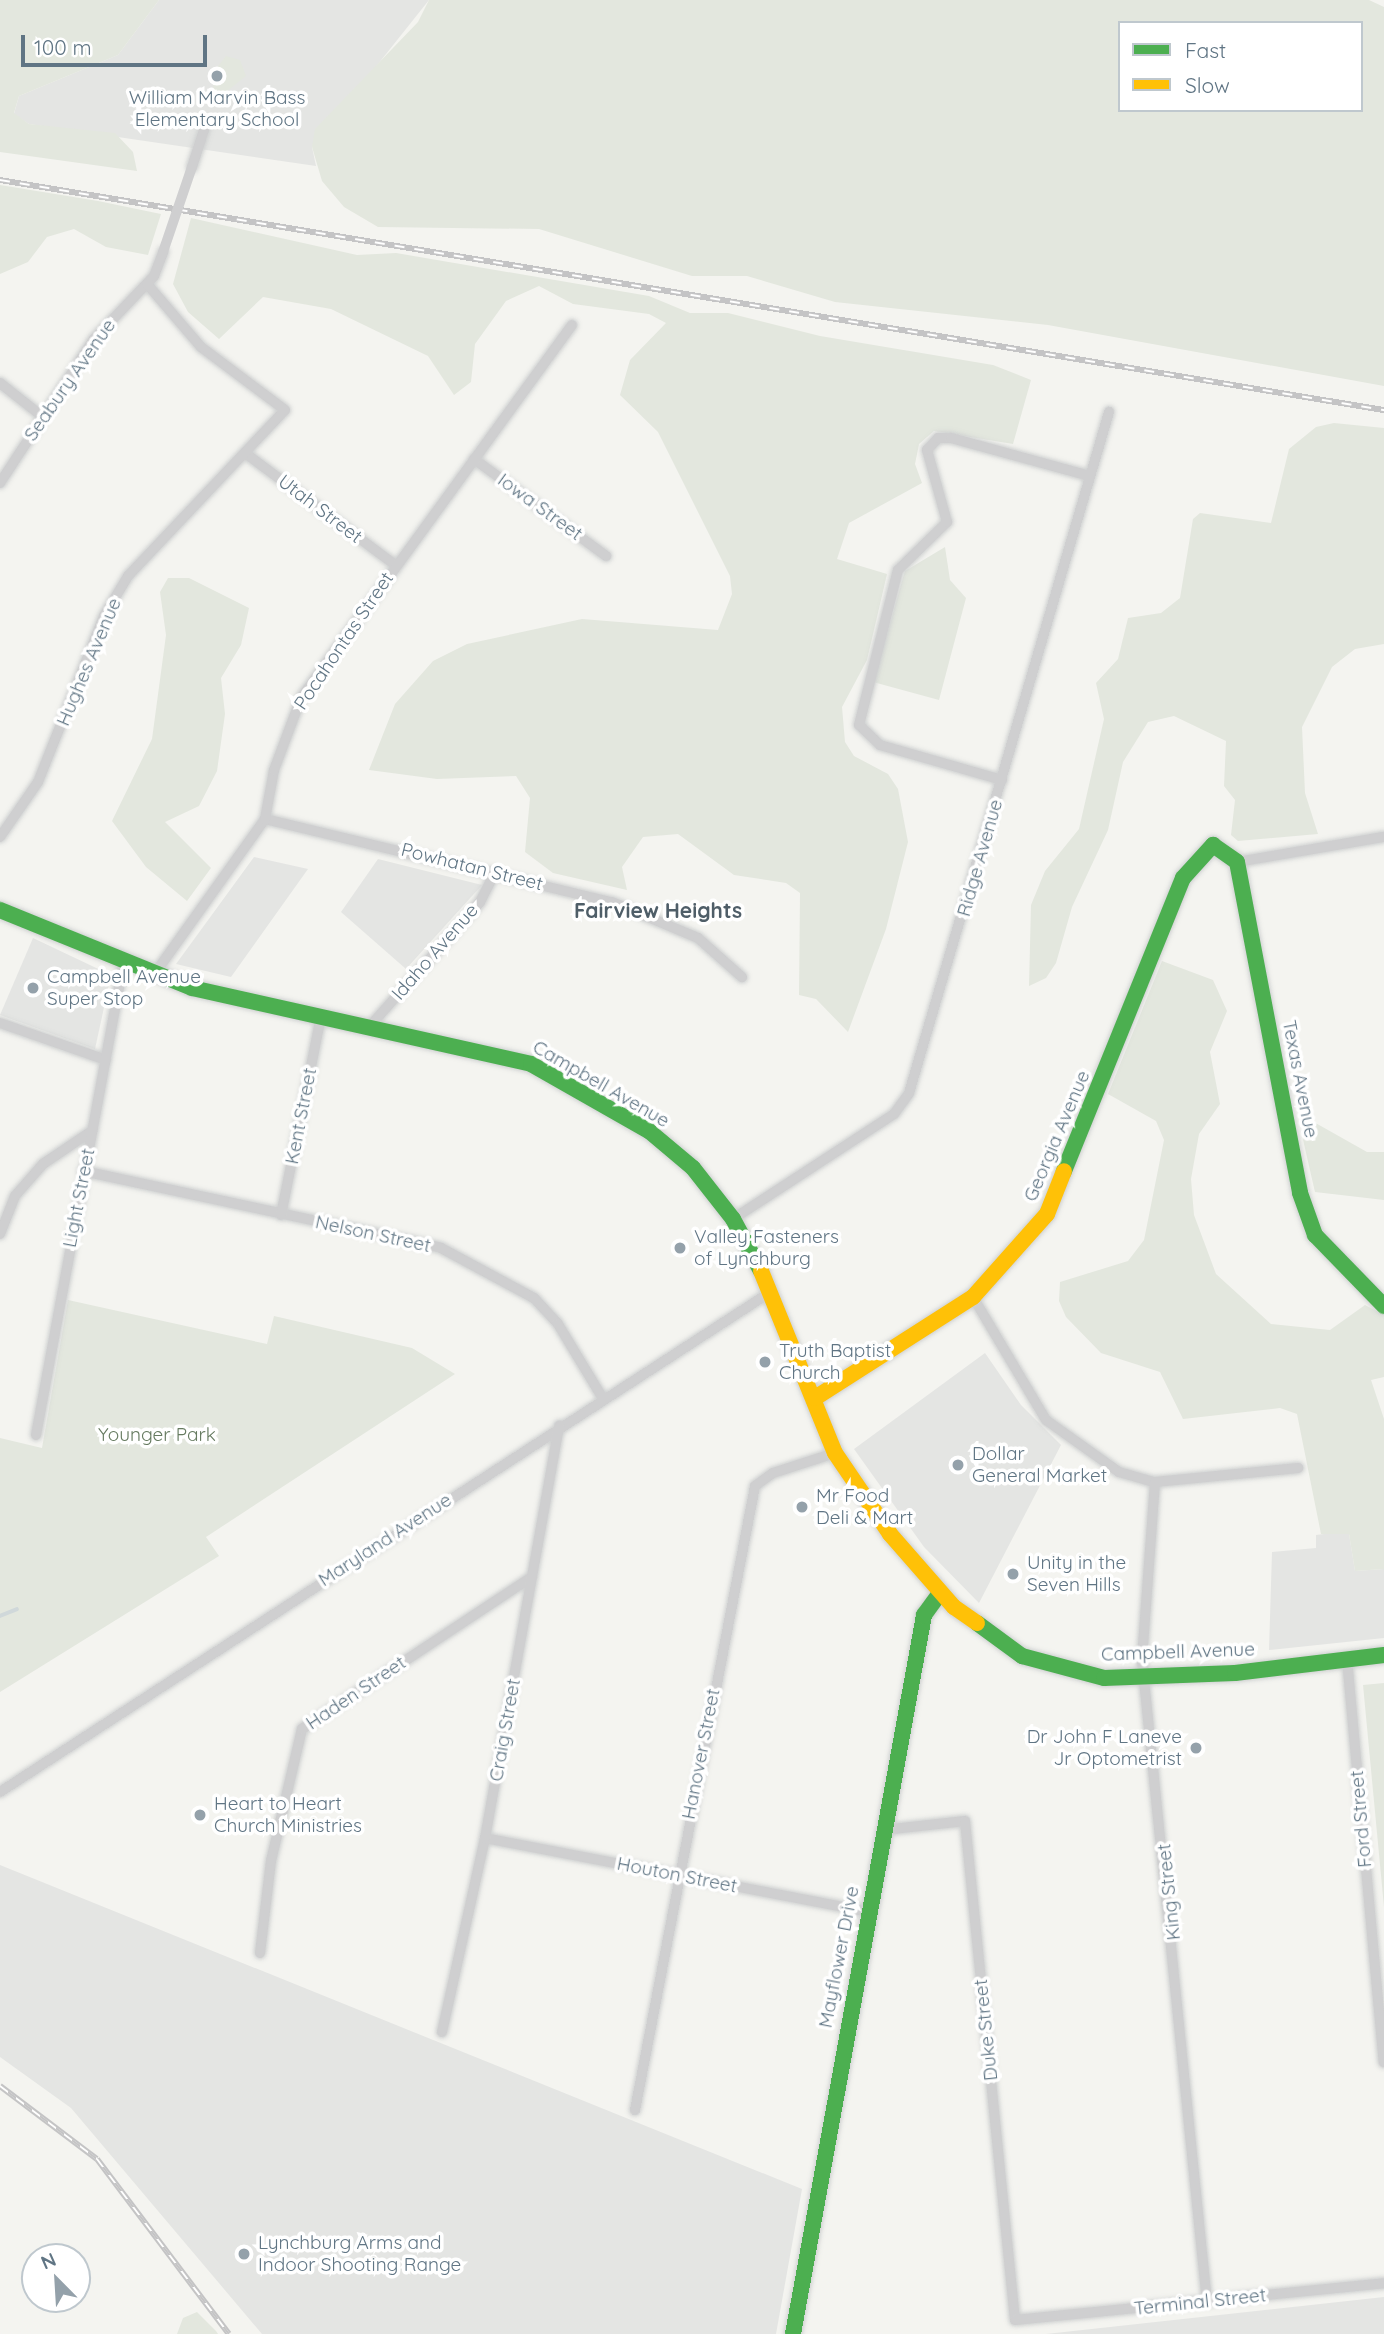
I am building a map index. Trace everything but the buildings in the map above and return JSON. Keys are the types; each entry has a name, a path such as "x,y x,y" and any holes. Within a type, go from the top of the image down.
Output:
{"street":[{"name":"Seabury Avenue","path":"0,483 94,339 148,285 163,252 205,127"},
{"name":"Hughes Avenue","path":"0,837 38,782 104,616 128,576 285,410 201,347 148,285"},
{"name":"Pocahontas Street","path":"153,976 265,819 282,741 301,698 572,325"},
{"path":"0,383 43,416"},
{"name":"Ridge Avenue","path":"733,1219 894,1114 909,1093 1109,412"},
{"path":"1003,780 880,745 859,725 898,570 947,522 927,450 938,438 1090,476"},
{"name":"Utah Street","path":"245,453 396,565"},
{"name":"Iowa Street","path":"474,459 606,556"},
{"name":"Powhatan Street","path":"265,819 612,902 686,933 742,977"},
{"path":"1237,862 1384,837"},
{"name":"Georgia Avenue","path":"815,1398 973,1297 1047,1214 1183,878 1213,845 1237,862"},
{"name":"Texas Avenue","path":"1237,862 1300,1192 1330,1256 1384,1306"},
{"name":"Idaho Avenue","path":"370,1026 480,902 495,873"},
{"name":"Campbell Avenue","path":"0,910 153,976 531,1064 649,1131 693,1168 733,1219 772,1291 835,1452 940,1593 993,1638 1040,1665 1104,1678 1145,1677 1384,1655"},
{"name":"Light Street","path":"36,1435 124,962"},
{"name":"Kent Street","path":"281,1215 321,1016"},
{"path":"0,1023 106,1060"},
{"path":"0,1234 15,1196 43,1164 93,1130"},
{"name":"Nelson Street","path":"83,1171 441,1248 483,1266 534,1298 558,1324 602,1397"},
{"name":"Maryland Avenue","path":"0,1792 602,1397 772,1291"},
{"path":"973,1297 1046,1420 1119,1472 1155,1482 1298,1468"},
{"name":"Craig Street","path":"442,2032 485,1838 559,1426"},
{"name":"Hanover Street","path":"635,2110 677,1875 755,1486 773,1473 835,1452"},
{"name":"King Street","path":"1155,1482 1145,1677 1207,2302"},
{"name":"Haden Street","path":"260,1953 271,1861 302,1729 532,1577"},
{"name":"Mayflower Drive","path":"793,2334 924,1615 940,1593"},
{"name":"Ford Street","path":"1346,1659 1384,2062"},
{"name":"Duke Street","path":"884,1830 965,1821 1016,2320"},
{"name":"Houton Street","path":"485,1838 869,1912"},
{"name":"Terminal Street","path":"1016,2320 1384,2283"}],"shaded area":[{"name":"William Marvin Bass Elementary School","path":"159,0 429,0 312,147 316,166 29,124 14,114 19,96 118,55"},
{"path":"254,857 308,869 231,977 176,964"},
{"path":"378,859 482,885 406,969 341,912"},
{"path":"33,938 111,975 95,1049 0,1015"},
{"path":"985,1353 1021,1405 1061,1445 979,1603 924,1547 854,1449"},
{"path":"1340,1532 1349,1534 1355,1571 1384,1569 1384,1638 1269,1650 1272,1552 1316,1548 1316,1535"},
{"path":"0,1865 802,2189 776,2334 262,2334 71,2108 0,2057"},
{"path":"1384,2297 1384,2334 1046,2334"}],"green space":[{"path":"0,0 159,0 118,55 19,96 14,113 29,124 115,133 133,152 137,171 0,152"},
{"path":"429,0 1369,0 1384,7 1384,386 1048,325 835,302 747,276 692,276 539,229 378,227 344,207 322,181 312,147 315,129 418,22"},
{"path":"226,56 240,60 246,76 216,100 211,75"},
{"path":"0,185 161,214 148,255 106,247 74,229 47,237 28,262 0,274"},
{"path":"191,218 357,255 396,253 649,296 690,313 728,313 820,336 993,365 1031,380 1013,444 934,431 919,444 915,464 922,483 849,523 837,559 887,574 867,660 842,707 845,742 854,756 888,774 898,789 908,842 886,929 848,1032 816,999 799,995 800,893 786,883 734,875 678,834 643,837 622,867 627,890 553,873 525,852 530,798 516,776 437,779 369,770 395,704 433,661 467,644 582,619 718,630 732,594 730,576 658,432 620,395 630,360 666,323 649,314 573,304 539,286 506,301 475,344 471,382 454,395 428,356 331,309 263,297 219,339 188,312 173,284"},
{"path":"1334,423 1384,428 1384,644 1355,649 1332,667 1302,727 1305,793 1318,834 1238,841 1231,835 1235,800 1224,786 1226,741 1174,716 1148,722 1123,762 1108,830 1072,907 1056,963 1046,978 1029,986 1031,905 1045,871 1079,829 1104,719 1096,683 1118,659 1128,618 1161,613 1180,598 1193,519 1200,513 1271,523 1289,449 1316,427"},
{"path":"945,547 950,580 966,598 939,700 873,682 905,571"},
{"path":"168,578 189,578 249,608 241,645 221,678 225,714 217,771 199,806 165,822 211,868 187,901 146,867 112,821 152,739 166,635 160,592"},
{"path":"1162,961 1213,980 1227,1011 1210,1052 1220,1104 1199,1134 1191,1179 1194,1215 1216,1274 1271,1324 1330,1330 1365,1305 1384,1315 1384,1377 1371,1380 1384,1419 1384,1569 1355,1571 1349,1534 1321,1534 1297,1414 1280,1408 1183,1419 1160,1372 1101,1353 1066,1317 1059,1301 1060,1282 1128,1261 1144,1240 1164,1140 1156,1121 1108,1094"},
{"path":"1312,1121 1367,1152 1384,1152 1384,1200 1315,1192 1301,1131"},
{"name":"Younger Park","path":"68,1300 267,1344 274,1316 412,1348 455,1374 206,1537 219,1556 0,1692 0,1438 42,1448"},
{"path":"1384,1683 1384,1907 1363,1685"},
{"path":"197,2312 218,2334 177,2334 183,2318"}],"waterway":[{"path":"0,1616 17,1609"}],"railway":[{"path":"0,180 1384,410"},
{"path":"0,2086 97,2159 229,2334"}],"traffic: fast":[{"path":"1064,1171 1183,878 1213,845 1237,862 1300,1193 1315,1235 1384,1306"},
{"path":"0,910 192,988 531,1064 649,1131 693,1168 733,1219 761,1271"},
{"path":"793,2334 924,1615 940,1593"},
{"path":"977,1623 1022,1656 1104,1678 1235,1673 1384,1655"}],"traffic: slow":[{"path":"815,1398 973,1297 1047,1214 1064,1171"},
{"path":"761,1271 835,1453 890,1534 954,1607 977,1623"}],"place":[{"name":"William Marvin Bass Elementary School","path":"217,76"},
{"name":"Campbell Avenue Super Stop","path":"33,988"},
{"name":"Valley Fasteners of Lynchburg","path":"680,1248"},
{"name":"Truth Baptist Church","path":"765,1362"},
{"name":"Dollar General Market","path":"958,1465"},
{"name":"Mr Food Deli & Mart","path":"802,1507"},
{"name":"Unity in the Seven Hills","path":"1013,1574"},
{"name":"Dr John F Laneve Jr Optometrist","path":"1196,1748"},
{"name":"Heart to Heart Church Ministries","path":"200,1815"},
{"name":"Lynchburg Arms and Indoor Shooting Range","path":"244,2254"}],"district":[{"name":"Fairview Heights","path":"658,910"}]}
